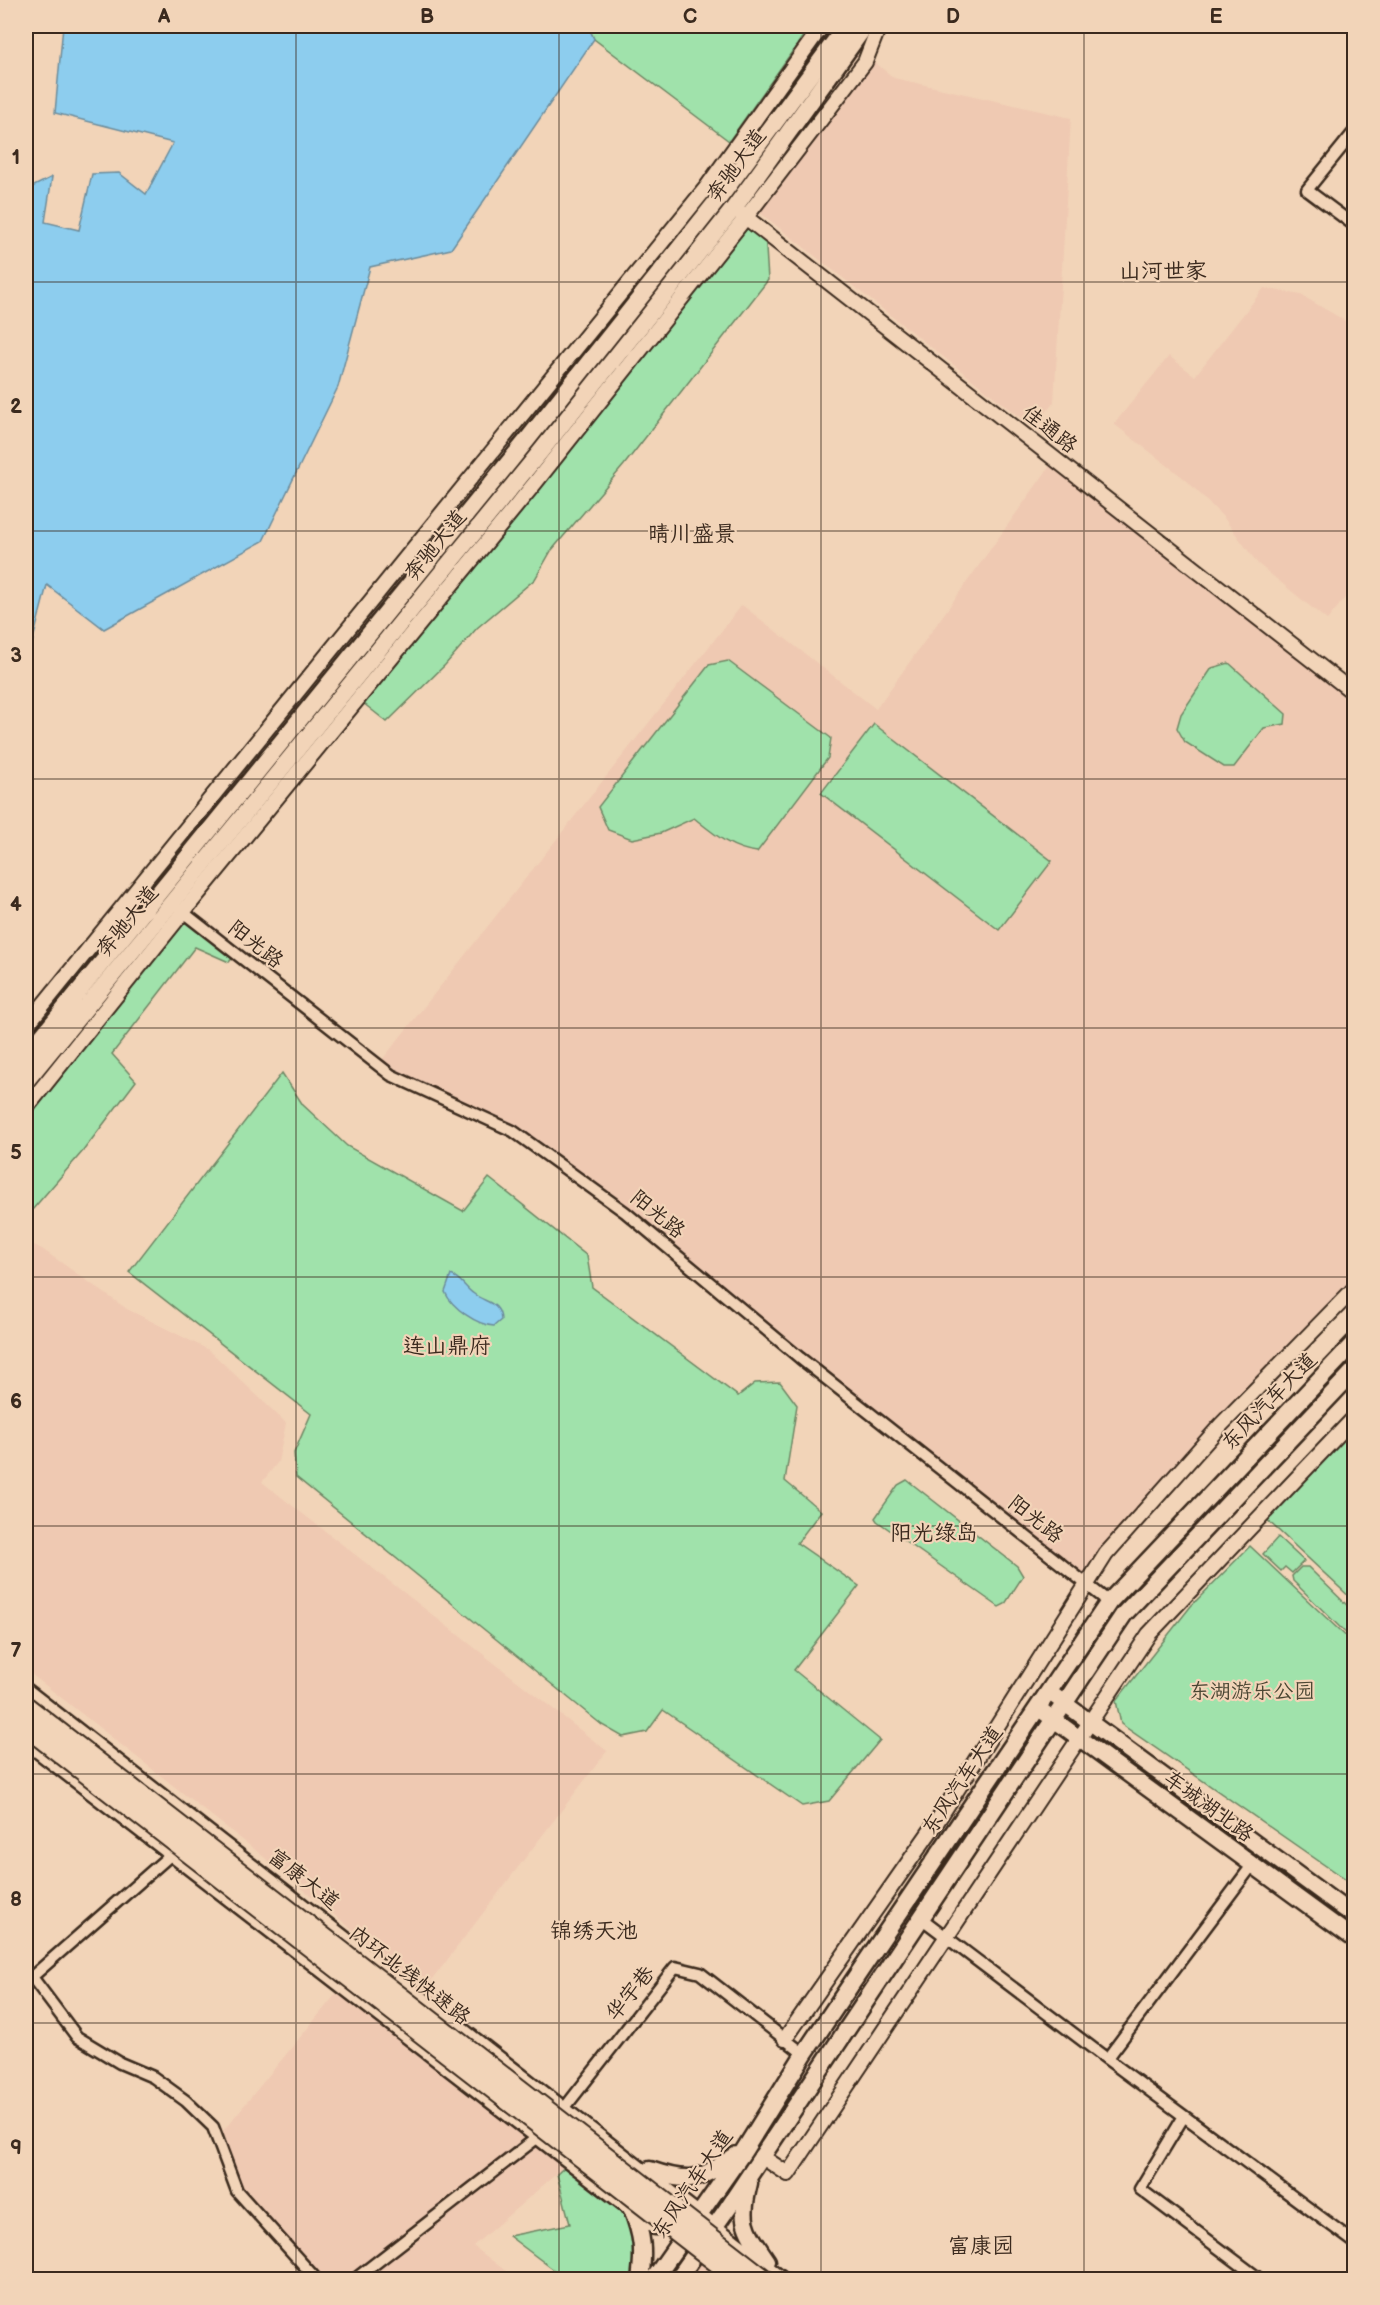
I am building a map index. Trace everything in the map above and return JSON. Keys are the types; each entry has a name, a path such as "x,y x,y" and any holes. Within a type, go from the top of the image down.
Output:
{"highway":[{"name":"内环北线快速路","path":"26,1706 775,2278"},
{"name":"内环北线快速路","path":"26,1727 740,2280"}],"main road":[{"name":"奔驰大道","path":"734,207 846,26"},
{"name":"奔驰大道","path":"26,1081 170,902 527,440 734,207 865,26"},
{"name":"奔驰大道","path":"26,1056 61,1012 170,902"},
{"name":"东风汽车大道","path":"653,2280 700,2215 804,2054 1109,1602 1354,1344"},
{"name":"东风汽车大道","path":"677,2280 1124,1614 1354,1371"},
{"name":"富康大道","path":"26,1692 700,2215 775,2278"},
{"name":"车城湖北路","path":"1049,1692 1354,1916"},
{"name":"车城湖北路","path":"1038,1708 1354,1939"},
{"path":"26,1740 538,2138 725,2280"},
{"path":"637,2166 677,2179 704,2176 742,2152"},
{"path":"757,2161 744,2205 746,2230 775,2278"},
{"path":"632,2208 642,2234 643,2259 640,2280"}],"street":[{"path":"26,1026 706,188 822,26"},
{"path":"26,1108 170,902 535,483 734,207 865,62 879,26"},
{"path":"1354,132 1307,190 1354,225"},
{"name":"佳通路","path":"734,207 1354,693"},
{"name":"阳光路","path":"170,902 391,1075 513,1131 625,1212 800,1358 1109,1602"},
{"path":"46,1000 61,1012"},
{"path":"785,2039 936,1823 1088,1586 1106,1554 1221,1425 1354,1289"},
{"path":"757,2161 788,2174 1149,1634 1354,1418"},
{"path":"196,1824 173,1854 29,1980 77,2037 120,2063 153,2077 186,2101 213,2127 237,2191 317,2280"},
{"path":"1107,2059 1253,1864"},
{"path":"921,1918 1354,2242"},
{"name":"华宇巷","path":"563,2110 675,1967 700,1972 804,2054"},
{"path":"1184,2116 1140,2189 1261,2280"},
{"path":"354,2280 538,2138"}],"shaded area":[{"path":"872,60 894,78 1071,118 1054,402 1034,428 759,212"},
{"path":"1264,288 1301,295 1354,326 1354,587 1327,620 1258,564 1224,518 1185,479 1114,424 1169,356 1195,376"},
{"path":"1055,459 1354,693 1354,1289 1221,1425 1088,1585 625,1212 513,1131 378,1065 742,605 876,709"},
{"path":"26,1241 42,1249 127,1309 209,1350 286,1423 278,1462 262,1482 607,1751 425,1989 254,1849 26,1670"},
{"path":"340,1989 570,2162 473,2246 516,2279 325,2279 241,2188 223,2131"},
{"path":"696,2236 752,2280 662,2280"}],"green space":[{"path":"588,26 801,26 806,32 729,141 594,39"},
{"path":"746,217 765,232 768,280 624,465 551,551 535,579 477,628 445,665 387,722 358,699"},
{"path":"728,661 831,738 828,758 757,852 731,844 694,818 661,833 632,839 608,830 598,807 709,665"},
{"path":"1229,663 1286,714 1285,724 1264,728 1234,767 1224,767 1185,742 1177,728 1181,714 1212,668"},
{"path":"874,724 1052,861 999,930 821,793"},
{"path":"183,912 237,953 229,962 195,947 112,1054 136,1081 83,1151 26,1217 26,1108"},
{"path":"282,1073 303,1105 347,1146 463,1211 489,1178 587,1256 592,1287 738,1396 755,1383 780,1382 797,1405 785,1481 821,1511 797,1543 859,1586 794,1670 880,1740 829,1801 802,1806 663,1710 647,1732 623,1737 602,1725 296,1477 294,1453 311,1414 129,1272"},
{"path":"1354,1418 1354,1601 1262,1515"},
{"path":"907,1480 1017,1566 1023,1576 1005,1604 999,1607 877,1521 875,1518 898,1485"},
{"path":"1278,1537 1304,1561 1292,1573 1285,1567 1281,1571 1263,1554"},
{"name":"东湖游乐公园","path":"1250,1546 1354,1644 1354,1889 1346,1880 1121,1724 1116,1701 1191,1606"},
{"path":"1301,1567 1308,1567 1354,1612 1354,1641 1293,1581 1292,1576"},
{"path":"570,2162 625,2203 638,2260 629,2279 566,2279 509,2236 570,2224 557,2174"}],"water":[{"path":"63,26 588,26 594,39 451,249 370,267 338,387 263,541 104,629 47,585 26,667 26,190 52,177 45,222 79,230 92,174 119,173 146,194 173,143 55,113"},
{"path":"451,1275 474,1294 495,1306 501,1320 494,1326 487,1325 459,1310 445,1292"}],"district":[{"name":"山河世家","path":"1163,270"},
{"name":"晴川盛景","path":"692,533"},
{"name":"连山鼎府","path":"447,1345"},
{"name":"阳光绿岛","path":"934,1532"},
{"name":"锦绣天池","path":"594,1930"},
{"name":"富康园","path":"981,2245"}]}
